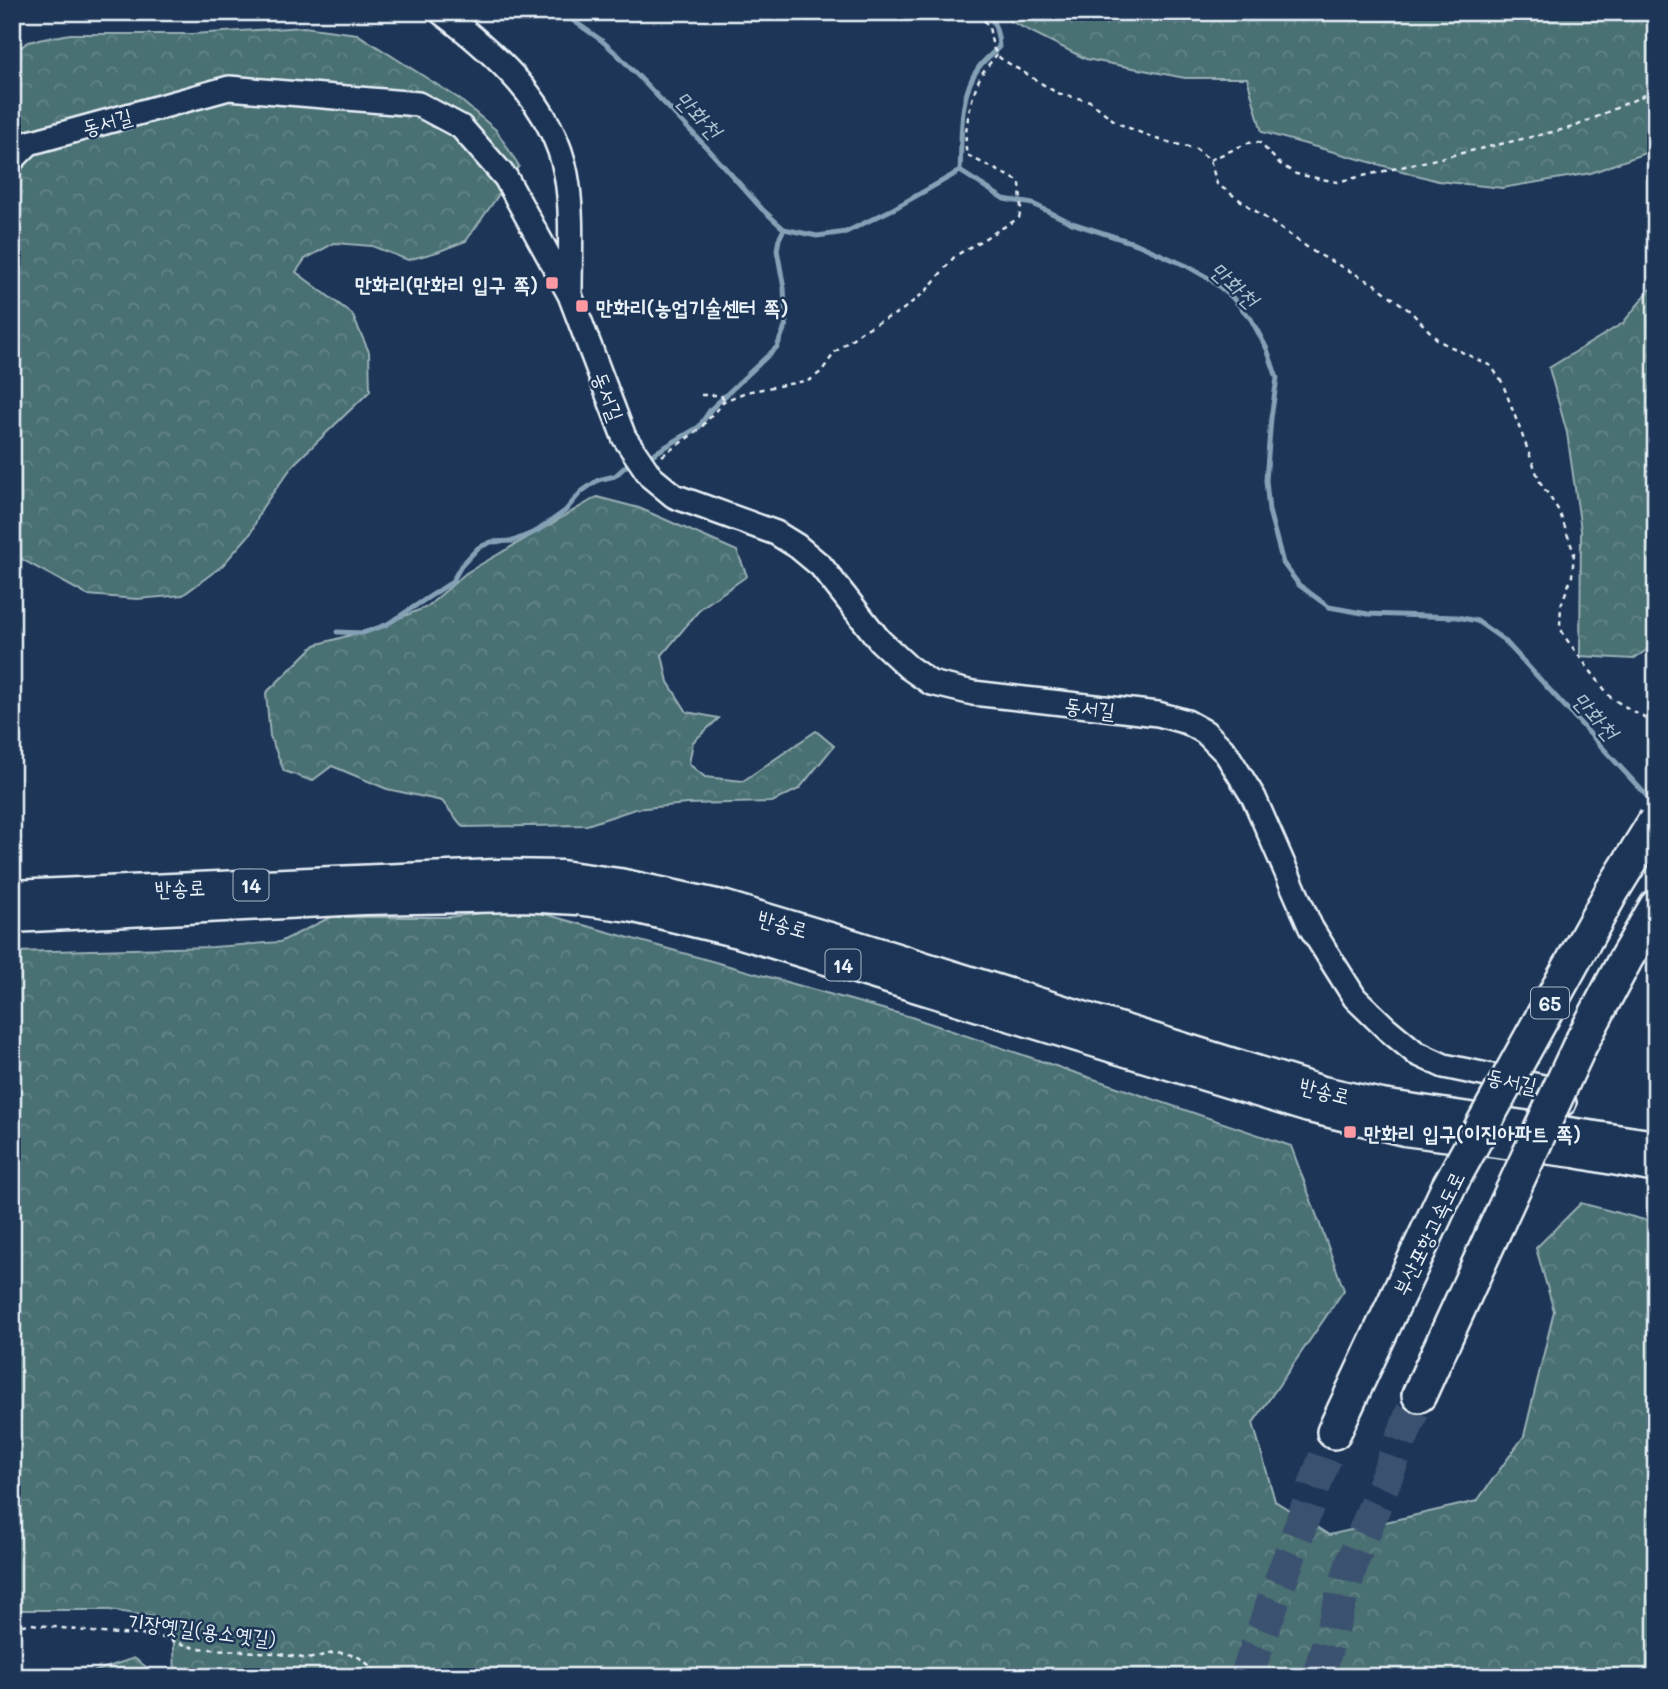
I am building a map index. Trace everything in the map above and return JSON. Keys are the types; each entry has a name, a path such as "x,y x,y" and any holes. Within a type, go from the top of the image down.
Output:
{"highway":[{"name":"부산포항고속도로","path":"1334,1432 1448,1188 1612,891 1656,820"},
{"name":"65","path":"1419,1395 1580,1045 1656,906"}],"main road":[{"name":"반송로","path":"12,895 495,874 562,875 619,883 726,906 1323,1091 1558,1140 1656,1168"},
{"name":"반송로","path":"12,918 363,900 510,897 577,900 630,907 738,933 1308,1108 1404,1131 1656,1145"}],"street":[{"name":"동서길","path":"441,12 478,41 510,72 549,127 561,154 566,175 569,200 570,295"},
{"name":"동서길","path":"12,160 29,143 229,88 418,104 461,127 506,178 570,295 625,437 642,464 674,496 776,533 797,546 821,566 880,641 908,667 931,683 972,693 1157,715 1188,722 1205,732 1226,753 1249,789 1311,928 1355,998 1416,1053 1444,1066 1553,1089 1561,1094 1564,1100 1558,1140"},
{"path":"545,248 563,247 570,241"}],"path":[{"path":"978,12 989,27 1000,58 1057,93 1090,101 1117,124 1156,139 1196,149 1210,160 1217,184 1314,253 1376,285 1410,310 1439,341 1492,366 1502,382 1540,482 1559,511 1574,553 1572,576 1561,605 1560,626 1564,636 1611,698 1646,719 1653,730 1656,764"},
{"path":"642,464 700,429 724,401 746,392 810,380 821,372 835,352 862,331 901,311 926,291 955,256 1019,218 1020,182 968,155 965,146 973,95 996,52"},
{"path":"1210,160 1248,143 1259,142 1280,164 1296,174 1337,181 1574,127 1656,90"},
{"path":"701,396 721,396 724,401"},
{"name":"기장옛길(용소옛길)","path":"12,1626 31,1624 101,1633 157,1636 195,1647 275,1653 307,1659 337,1652 357,1656 373,1668 378,1677"}],"green space":[{"path":"1002,12 1656,12 1656,149 1591,173 1502,188 1438,181 1262,132 1247,78 1185,78 1086,59 1010,21"},
{"path":"304,27 357,34 458,98 496,130 519,166 466,241 408,260 372,246 334,243 305,259 296,272 352,314 369,352 370,391 294,464 262,508 251,533 222,566 183,595 137,599 87,595 12,554 12,54 28,42 70,34 192,34"},
{"path":"1656,282 1656,644 1633,659 1580,656 1581,530 1567,433 1549,368 1623,323"},
{"path":"597,497 639,508 737,551 747,576 701,608 662,655 668,682 687,712 719,718 693,742 689,764 705,777 743,781 816,731 834,746 799,789 772,802 687,804 635,809 587,825 463,827 442,801 387,789 332,766 312,781 284,771 270,736 266,693 315,645 372,629 427,607 466,573"},
{"path":"523,908 911,1017 1291,1146 1344,1290 1253,1423 1275,1501 1329,1535 1477,1501 1524,1436 1554,1311 1536,1248 1581,1203 1656,1223 1656,1677 175,1677 173,1620 110,1610 12,1610 12,952 213,947 280,942 331,917 449,917"},
{"path":"134,1658 160,1677 78,1677"}],"waterway":[{"name":"만화천","path":"561,12 618,55 762,209 784,229 817,236 846,232 960,171 1004,199 1033,204 1072,223 1137,244 1210,279 1232,297 1251,319 1267,349 1277,378 1266,480 1269,511 1283,563 1299,585 1329,607 1368,614 1457,617 1477,621 1504,640 1656,806"},
{"path":"960,171 962,118 967,91 979,67 999,47 996,28 986,12"},
{"path":"645,459 699,427 711,409 777,347 786,324 784,288 777,250 784,229"},
{"path":"337,632 363,633 386,625 452,582 461,566 478,548 491,542 513,541 537,531 565,511 581,492 598,480 615,476 626,466 636,463"},
{"path":"184,1677 211,1670 230,1677"},
{"path":"239,1677 255,1672 270,1677"},
{"path":"144,1677 182,1677"}],"tunnel":[{"path":"1318,1677 1353,1560 1419,1395"},
{"path":"1246,1677 1334,1432"}],"place":[{"name":"만화리(만화리 입구 쪽)","path":"552,283"},
{"name":"만화리(농업기술센터 쪽)","path":"582,306"},
{"name":"만화리 입구(이진아파트 쪽)","path":"1350,1132"}]}
